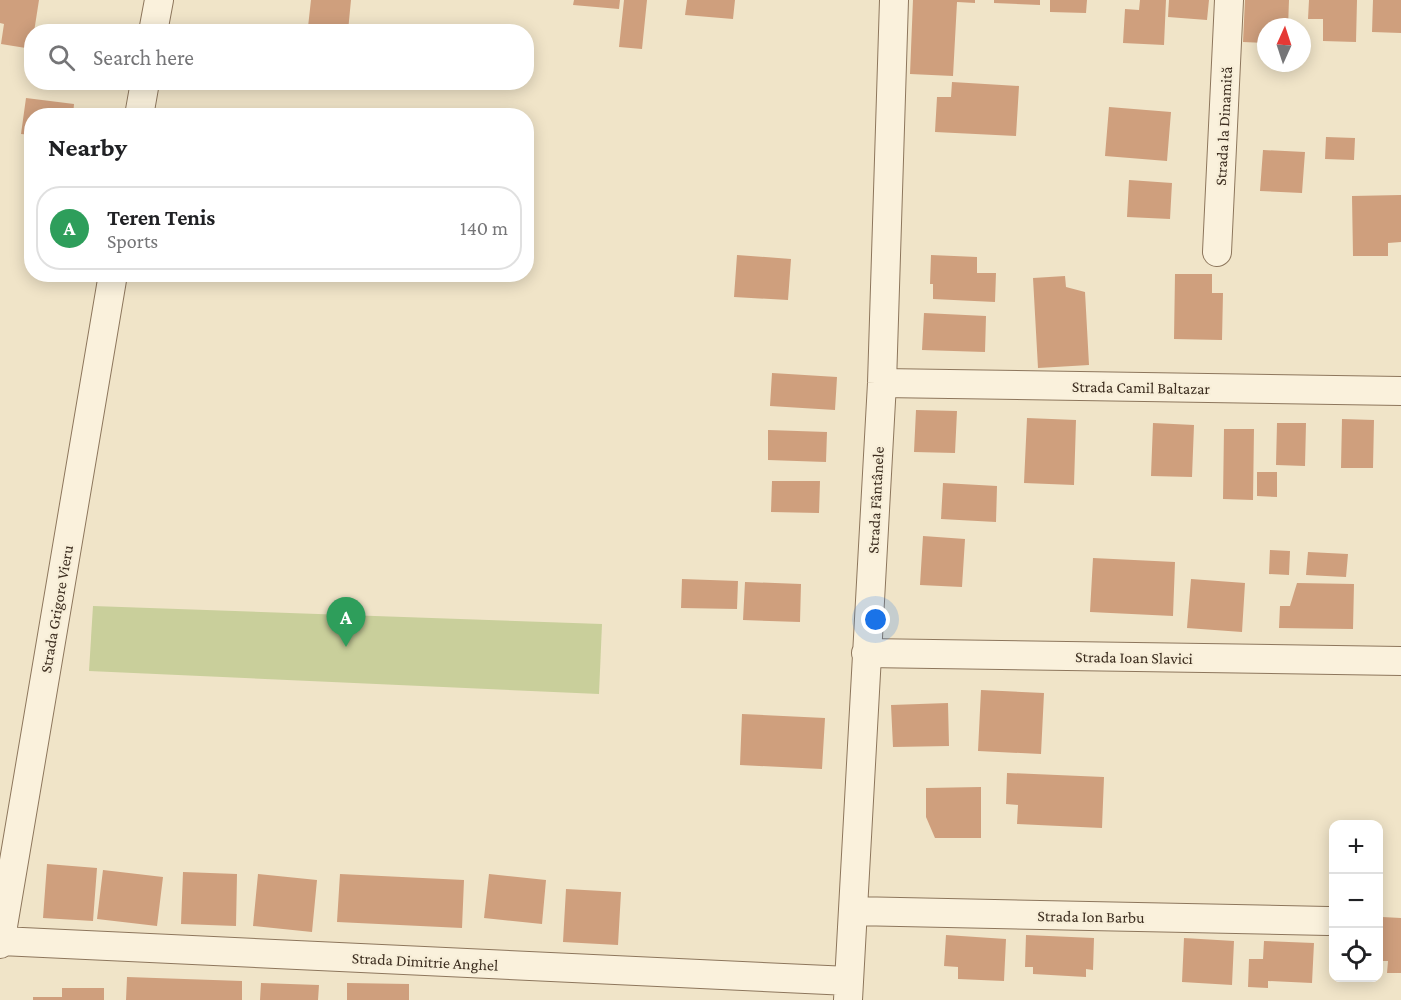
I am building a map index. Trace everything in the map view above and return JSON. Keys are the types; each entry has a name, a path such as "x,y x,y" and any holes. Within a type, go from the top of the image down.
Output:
{"street":[{"path":"154,24 159,0"},
{"name":"Strada Fântânele","path":"848,990 882,383 894,0"},
{"name":"Strada la Dinamită","path":"1217,252 1229,0"},
{"path":"140,108 144,90"},
{"name":"Strada Grigore Vieru","path":"0,943 112,282"},
{"name":"Strada Camil Baltazar","path":"882,383 1401,391"},
{"name":"Strada Ioan Slavici","path":"866,653 1401,661"},
{"name":"Strada Ion Barbu","path":"853,911 1328,921"},
{"name":"Strada Dimitrie Anghel","path":"0,943 848,990"}],"green space":[{"path":"93,606 602,624 599,694 89,671"}],"building":[{"path":"0,0 39,0 35,24 24,24 24,48 1,44 4,24 0,23"},
{"path":"311,0 351,0 349,24 308,24"},
{"path":"574,0 620,0 619,9 573,5"},
{"path":"624,0 647,0 642,49 619,47"},
{"path":"687,0 735,0 733,19 685,15"},
{"path":"913,0 975,0 975,3 957,2 953,76 910,74"},
{"path":"994,0 1040,0 1040,5 994,3"},
{"path":"1050,0 1087,0 1086,13 1050,12"},
{"path":"1140,0 1166,0 1164,45 1123,43 1125,9 1139,10"},
{"path":"1169,0 1209,0 1207,20 1168,17"},
{"path":"1245,0 1289,0 1288,18 1257,18 1257,43 1243,42"},
{"path":"1309,0 1357,0 1356,42 1323,41 1323,19 1308,18"},
{"path":"1373,0 1401,0 1401,33 1372,32"},
{"path":"952,82 1019,86 1016,136 935,132 937,97 951,97"},
{"path":"26,98 74,104 74,108 25,108"},
{"path":"1109,107 1171,112 1167,161 1105,156"},
{"path":"24,112 24,134 21,134"},
{"path":"1326,137 1355,138 1354,160 1325,159"},
{"path":"1263,150 1305,152 1302,193 1260,191"},
{"path":"1129,180 1172,183 1170,219 1127,217"},
{"path":"1401,195 1401,242 1388,243 1388,256 1353,256 1352,196"},
{"path":"737,255 791,259 788,300 734,297"},
{"path":"931,255 977,257 977,273 996,273 995,302 933,299 933,284 930,284"},
{"path":"1175,274 1212,274 1212,293 1223,293 1222,340 1174,339"},
{"path":"1065,276 1066,287 1085,292 1089,365 1038,368 1033,278"},
{"path":"924,313 986,316 985,352 922,350"},
{"path":"772,373 837,377 835,410 770,406"},
{"path":"916,410 957,411 955,453 914,452"},
{"path":"1027,418 1076,420 1074,485 1024,483"},
{"path":"1342,419 1374,420 1373,468 1341,468"},
{"path":"1153,423 1194,425 1192,477 1151,476"},
{"path":"1277,423 1306,423 1305,466 1276,465"},
{"path":"1224,429 1254,429 1253,500 1223,499"},
{"path":"768,430 827,432 826,462 768,460"},
{"path":"1257,472 1277,472 1277,497 1257,496"},
{"path":"772,481 820,481 819,513 771,512"},
{"path":"943,483 997,486 996,522 941,519"},
{"path":"923,536 965,539 962,587 920,585"},
{"path":"1270,550 1290,551 1289,575 1269,574"},
{"path":"1308,552 1348,554 1346,577 1306,575"},
{"path":"1093,558 1175,562 1173,616 1090,612"},
{"path":"682,579 738,581 737,609 681,608"},
{"path":"1191,579 1245,583 1242,632 1187,628"},
{"path":"745,582 801,584 800,622 743,620"},
{"path":"1297,583 1354,584 1353,629 1279,628 1280,606 1290,606"},
{"path":"981,690 1044,693 1041,754 978,751"},
{"path":"948,703 949,746 893,747 891,705"},
{"path":"742,714 825,718 822,769 740,765"},
{"path":"1007,773 1104,777 1102,828 1017,824 1018,805 1006,804"},
{"path":"981,787 981,838 935,838 926,817 926,788"},
{"path":"47,864 97,868 93,921 43,918"},
{"path":"103,870 163,877 157,926 97,919"},
{"path":"183,872 237,874 236,926 181,924"},
{"path":"258,874 317,880 312,932 253,926"},
{"path":"340,874 464,880 462,928 337,922"},
{"path":"489,874 546,880 542,924 484,918"},
{"path":"566,889 621,892 618,945 563,942"},
{"path":"1383,917 1401,918 1401,973 1387,973 1388,961 1383,961"},
{"path":"946,935 1006,939 1004,981 958,979 958,967 944,966"},
{"path":"1026,935 1094,938 1093,970 1086,969 1086,977 1033,974 1033,967 1025,967"},
{"path":"1184,938 1234,941 1232,985 1182,982"},
{"path":"1264,941 1314,943 1312,983 1268,981 1268,988 1248,987 1249,959 1263,959"},
{"path":"127,977 242,981 242,1000 126,1000"},
{"path":"261,983 319,985 318,1000 260,1000"},
{"path":"347,983 409,984 409,1000 347,1000"},
{"path":"62,988 104,988 104,1000 33,1000 33,997 62,997"}],"place":[{"name":"Teren Tenis","path":"346,647"}]}
